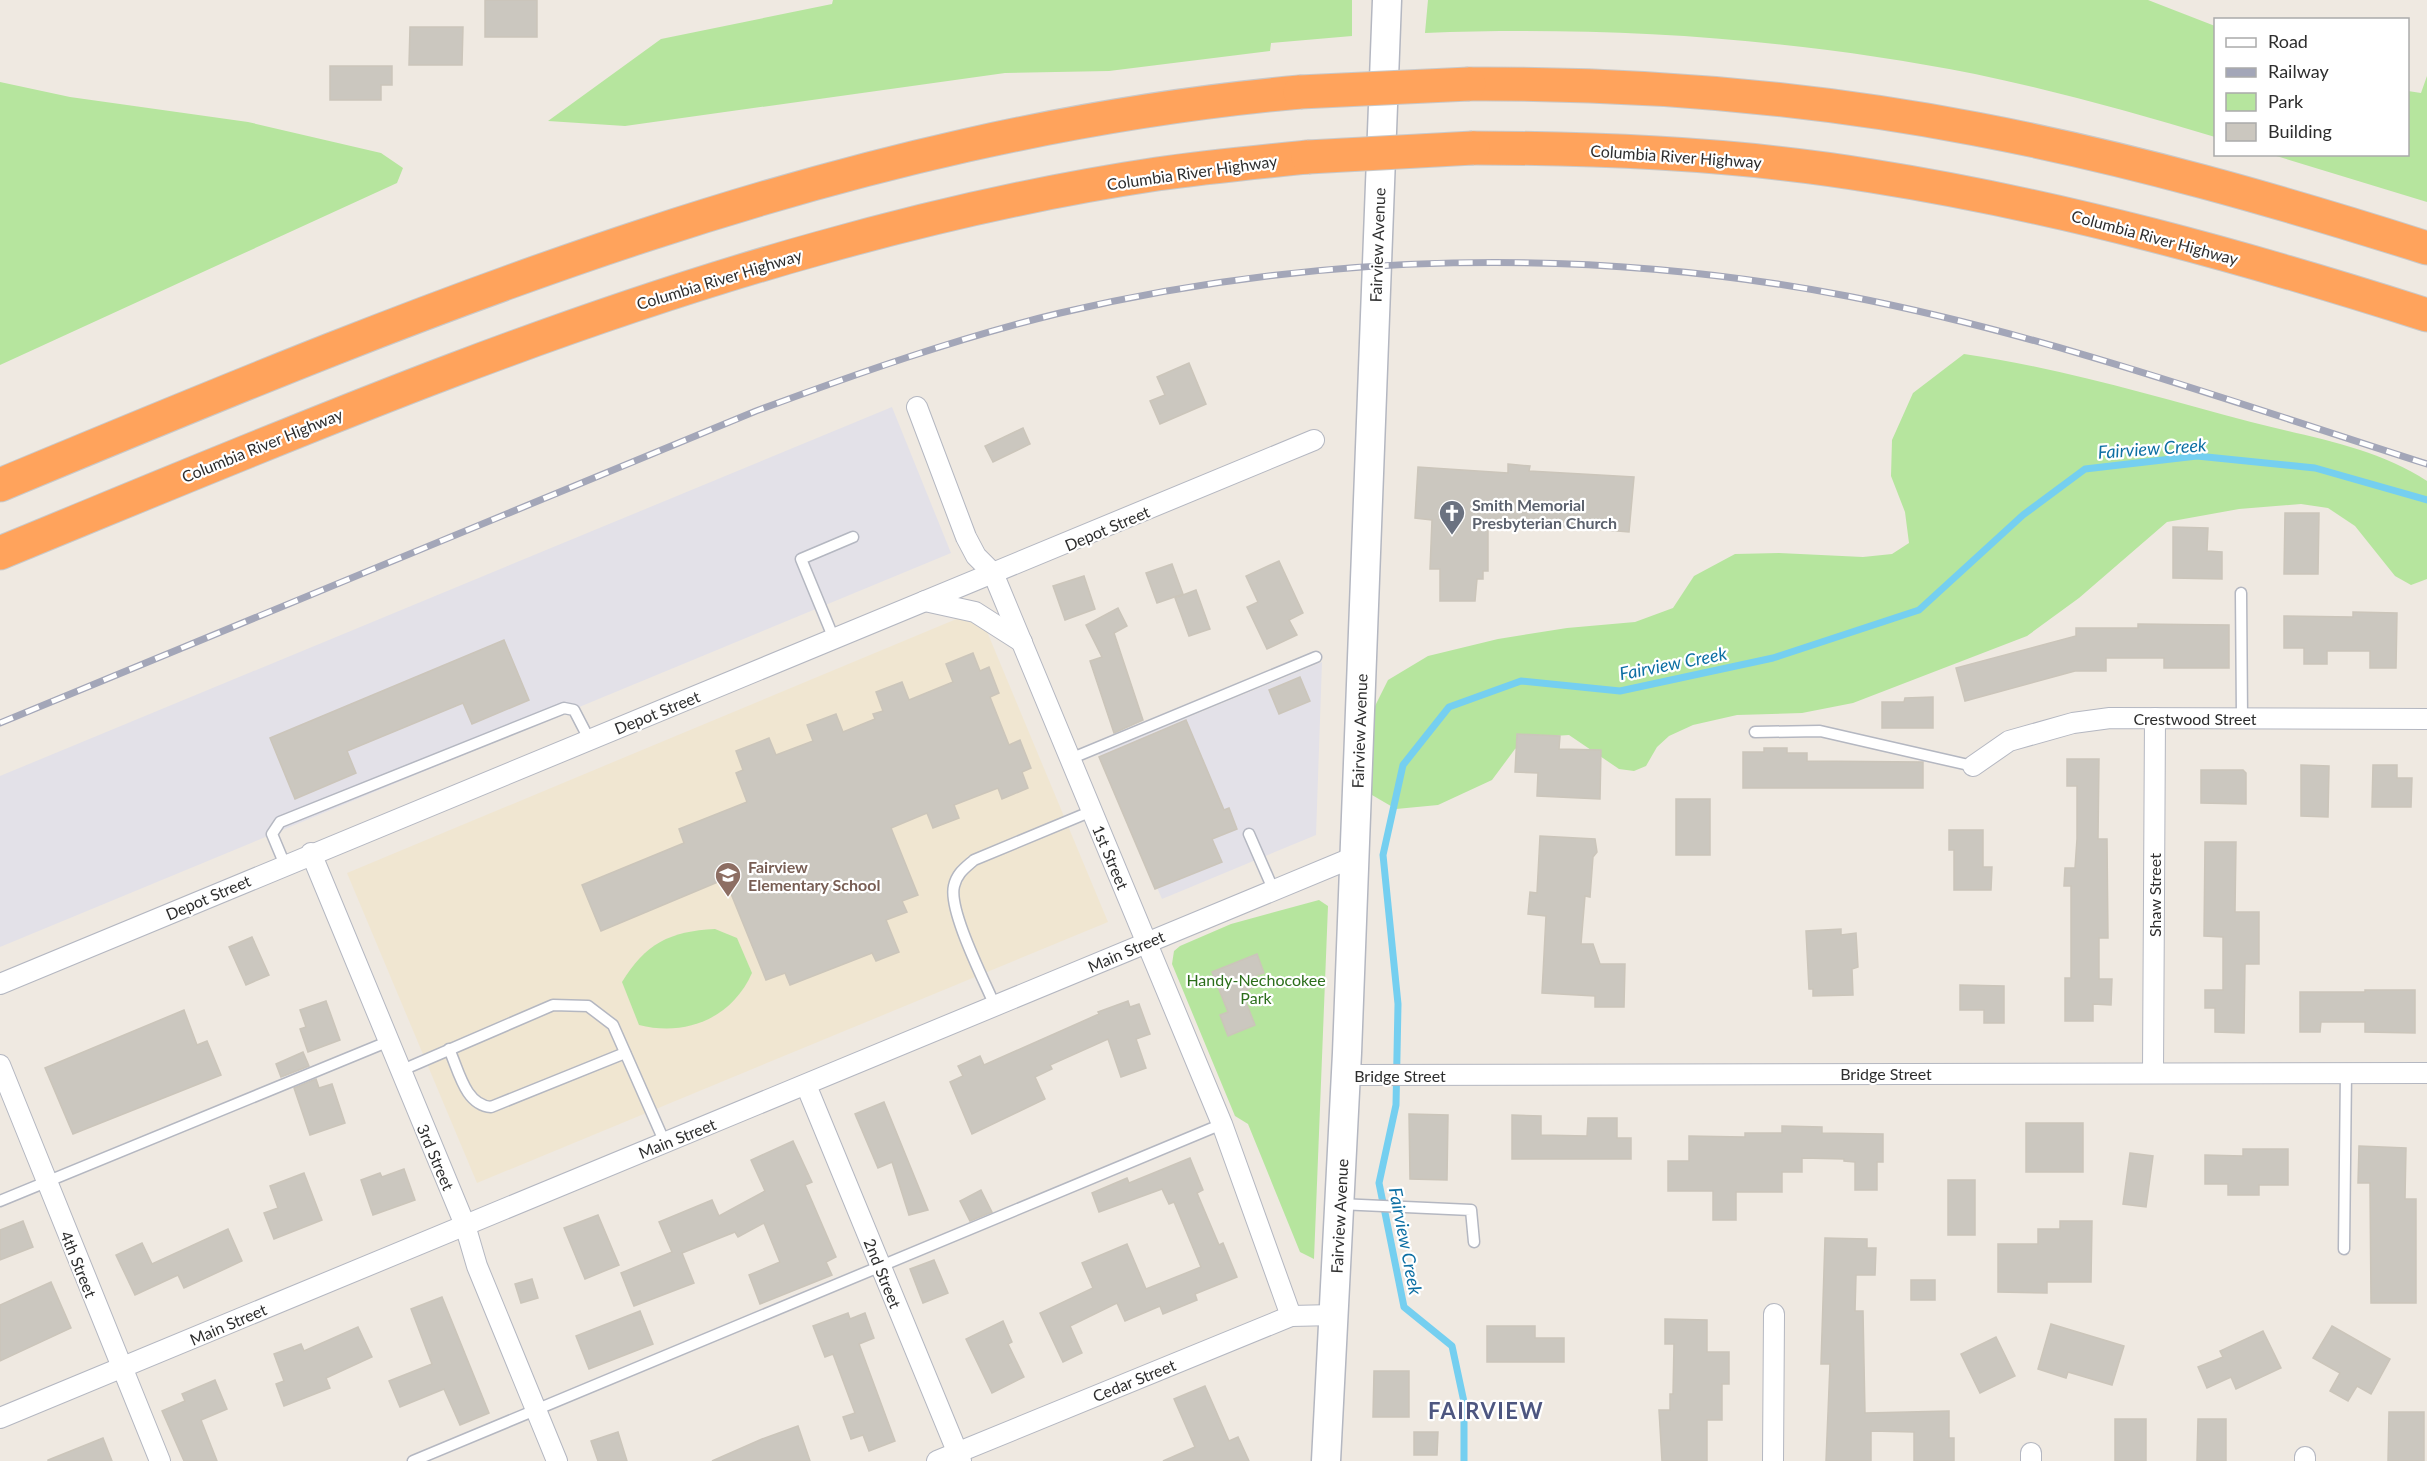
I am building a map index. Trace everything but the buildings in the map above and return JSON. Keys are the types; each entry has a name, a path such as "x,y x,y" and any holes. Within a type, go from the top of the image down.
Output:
{"highway":[{"path":"0,484 254,379 429,311 600,249 714,211 820,180 991,138 1150,109 1300,92 1469,84 1567,83 1666,88 1761,97 1915,118 1988,131 2151,168 2228,188 2427,248"},
{"name":"Columbia River Highway","path":"0,553 430,379 641,302 725,276 892,229 1052,193 1158,174 1308,157 1473,148 1617,150 1708,156 1894,180 2121,226 2427,315"}],"main road":[{"name":"Fairview Avenue","path":"1326,1461 1346,1075 1387,0"}],"street":[{"name":"1st Street","path":"918,407 966,537 976,556 993,573 1222,1124 1292,1316"},
{"name":"Depot Street","path":"0,984 1314,440"},
{"path":"925,601 975,612 1022,642"},
{"name":"Crestwood Street","path":"1973,766 2009,741 2073,723 2110,718 2427,719"},
{"name":"Shaw Street","path":"2153,1072 2155,718"},
{"name":"3rd Street","path":"311,854 387,1042 465,1225 477,1266 557,1461"},
{"name":"Main Street","path":"0,1418 806,1086 1354,856"},
{"name":"4th Street","path":"0,1065 160,1461"},
{"name":"Bridge Street","path":"1346,1075 2427,1073"},
{"name":"2nd Street","path":"806,1086 959,1457"},
{"path":"1773,1461 1774,1314"},
{"name":"Cedar Street","path":"937,1461 959,1457 1292,1316 1334,1315"}],"lane":[{"path":"834,639 801,560 853,537"},
{"path":"2241,593 2242,718"},
{"path":"1070,759 1316,657"},
{"path":"285,865 272,834 280,822 564,708 574,710 589,739"},
{"path":"1755,732 1820,731 1973,766"},
{"path":"995,1006 954,906 954,888 959,873 974,860 1092,811"},
{"path":"1249,834 1273,889"},
{"path":"400,1071 553,1005 588,1006 603,1015 613,1025 665,1143"},
{"path":"0,1201 387,1042"},
{"path":"449,1050 471,1098 479,1106 491,1107 625,1053"},
{"path":"2344,1249 2346,1072"},
{"path":"413,1461 1222,1124"},
{"path":"1339,1204 1471,1210 1474,1242"}],"shaded area":[{"path":"892,407 951,553 0,947 0,776"},
{"name":"Fairview Elementary School","path":"978,610 1108,922 477,1183 347,873"},
{"path":"1322,662 1316,835 1162,899 1099,754"}],"green space":[{"path":"833,0 1352,0 1352,36 1271,43 1270,51 1109,71 1005,73 625,126 548,121 661,39 832,4"},
{"path":"1428,0 2148,0 2214,26 2214,137 2096,103 1975,74 1839,51 1701,37 1632,33 1494,31 1425,33"},
{"path":"2427,76 2427,202 2276,156 2409,156 2409,91 2421,93"},
{"path":"0,82 70,97 248,122 381,153 403,168 397,183 0,365"},
{"path":"1964,354 2072,375 2319,438 2364,451 2407,469 2427,481 2427,579 2411,585 2395,576 2355,526 2328,508 2301,504 2239,509 2167,522 2079,598 2027,636 1853,703 1802,713 1737,715 1693,725 1669,736 1657,747 1646,766 1634,771 1619,769 1569,735 1539,737 1515,749 1492,780 1438,805 1396,809 1372,795 1365,767 1375,706 1388,680 1428,656 1498,639 1567,628 1635,622 1673,608 1694,576 1735,554 1779,553 1863,557 1892,554 1909,543 1905,512 1891,476 1892,440 1913,393"},
{"name":"Handy-Nechocokee Park","path":"1319,900 1328,906 1314,1259 1300,1252 1248,1124 1235,1116 1172,964 1174,951 1180,946 1231,924"},
{"path":"715,929 737,938 752,973 733,1002 706,1020 690,1026 657,1028 639,1025 622,982 631,969 640,958 660,942 685,933"}],"waterway":[{"name":"Fairview Creek","path":"1464,1461 1464,1402 1452,1346 1404,1307 1379,1183 1396,1105 1398,1004 1383,855 1403,765 1449,707 1521,681 1620,691 1773,658 1919,610 2023,515 2085,469 2197,456 2315,468 2427,500"}],"railway":[{"path":"0,723 756,411 831,384 945,345 1060,313 1157,293 1255,278 1354,268 1453,263 1552,263 1651,269 1749,280 1847,296 1994,330 2139,371 2427,464"}],"place":[{"name":"Smith Memorial Presbyterian Church","path":"1452,536"},
{"name":"Fairview Elementary School","path":"728,898"}],"district":[{"name":"FAIRVIEW","path":"1486,1410"}]}
